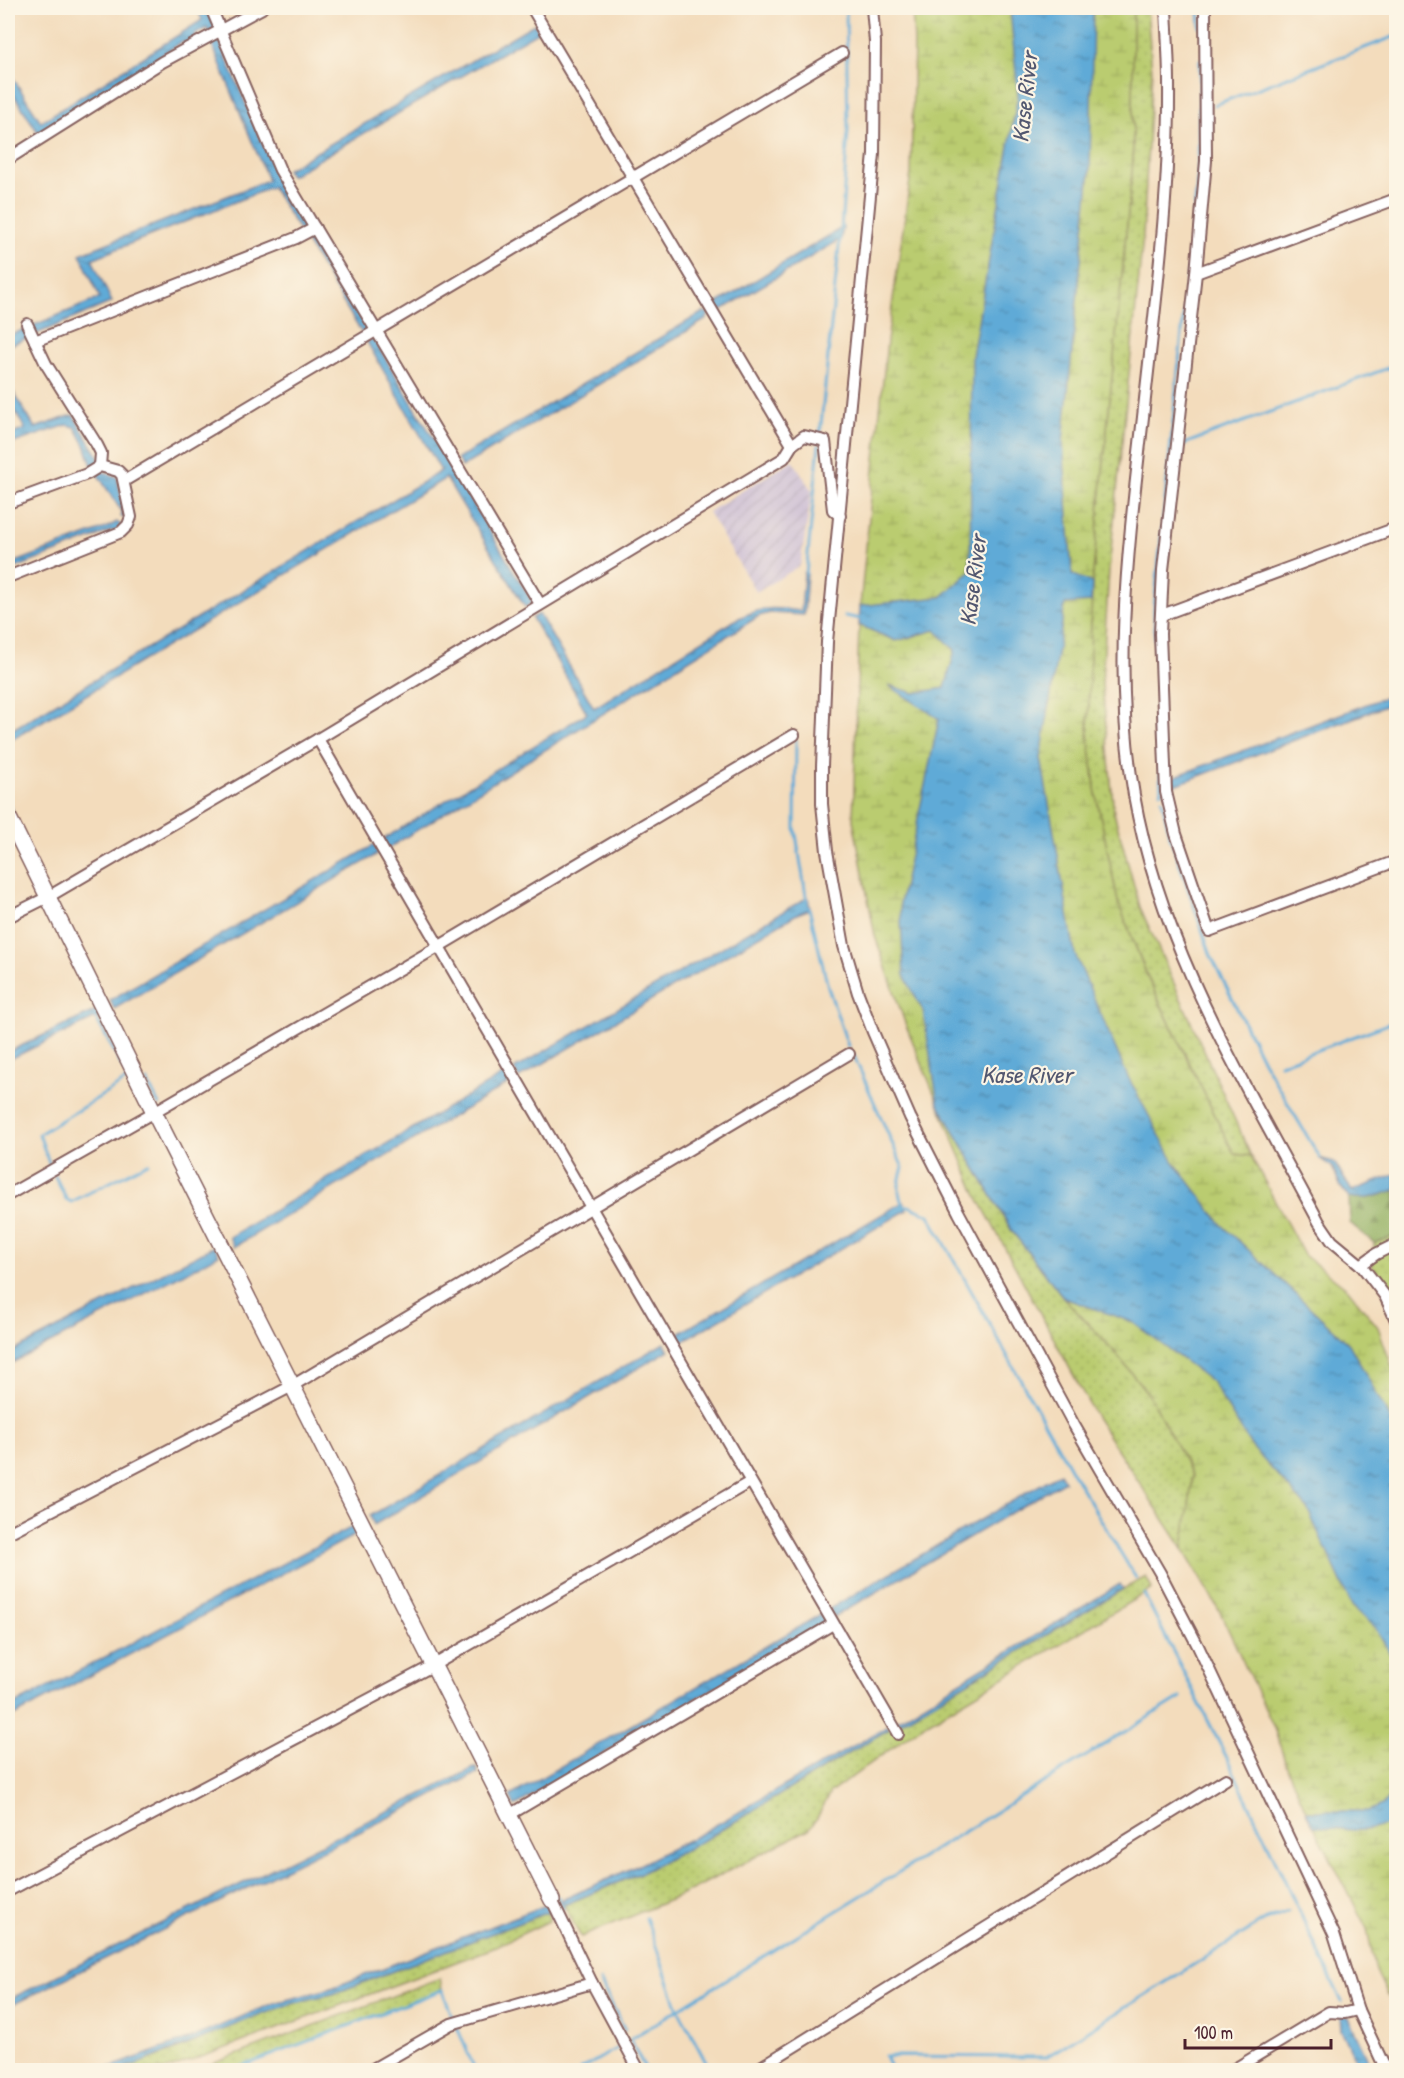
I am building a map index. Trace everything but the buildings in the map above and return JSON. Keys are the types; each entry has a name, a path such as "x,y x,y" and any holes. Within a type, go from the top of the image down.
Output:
{"street":[{"path":"211,8 280,170 540,604"},
{"path":"8,159 162,62 262,8"},
{"path":"532,8 792,445"},
{"path":"872,8 875,61 874,154 827,642 823,714 822,804 826,851 844,946 858,993 896,1087 959,1213 1074,1425 1160,1573 1198,1646 1334,1934 1358,2010 1386,2070"},
{"path":"1166,8 1169,83 1167,171 1158,278 1127,562 1124,617 1126,729 1134,794 1159,897 1179,950 1208,1013 1318,1222 1332,1241 1361,1265 1385,1296 1396,1320"},
{"path":"1205,8 1206,161 1163,570 1160,634 1166,792 1176,834 1209,931 1396,861"},
{"path":"124,481 842,53"},
{"path":"1196,273 1396,199"},
{"path":"35,340 296,238 315,228"},
{"path":"27,324 46,364 98,445 101,453 100,466"},
{"path":"8,917 48,897 318,739 784,458 792,445 804,436 825,441 833,510 840,516"},
{"path":"8,503 87,474 100,466 118,471 124,481 131,517 128,525 121,532 8,577"},
{"path":"1162,615 1396,528"},
{"path":"8,1195 438,947 794,735"},
{"path":"318,739 898,1734"},
{"path":"8,816 154,1112 592,1983 639,2070"},
{"path":"8,1533 292,1386 849,1054"},
{"path":"1361,1265 1396,1244"},
{"path":"8,1892 434,1665 750,1482"},
{"path":"509,1815 833,1624"},
{"path":"756,2070 1226,1779"},
{"path":"371,2070 451,2024 592,1983"},
{"path":"1233,2070 1329,2012 1345,2013 1358,2010"}],"shaded area":[{"path":"793,460 812,491 800,566 756,592 708,512"}],"green space":[{"path":"912,8 1020,8 1025,107 978,587 950,603 880,611 860,606 887,341 911,173 914,42"},
{"path":"1081,8 1132,8 1133,13 1133,161 1092,583 1088,732 1096,795 1118,902 1149,981 1234,1154 1251,1156 1304,1255 1348,1289 1378,1327 1396,1378 1396,1457 997,968 1055,576"},
{"path":"1132,8 1147,8 1152,71 1143,237 1109,570 1102,684 1114,813 1140,907 1251,1156 1234,1154 1149,980 1118,902 1096,795 1088,732 1092,583 1133,161"},
{"path":"859,625 896,641 935,630 967,642 950,715 1240,1367 1396,1625 1396,2012 1376,1971 1367,1929 1306,1811 1288,1770 1274,1728 1220,1612 1183,1549 1193,1476 1149,1395 1114,1351 1064,1298 1012,1231 938,1103 905,1023 875,936 853,820"},
{"path":"938,1103 1012,1231 1064,1298 1114,1351 1149,1395 1193,1476 1183,1549 1096,1417 977,1196"},
{"path":"1396,1190 1396,1236 1374,1243 1350,1223 1349,1198 1369,1198"},
{"path":"1396,1236 1396,1300 1372,1266 1374,1243"},
{"path":"1146,1577 1152,1589 921,1727 830,1793 809,1829 682,1895 581,1937 564,1905 645,1871 706,1839"},
{"path":"548,1912 549,1921 488,1950 167,2070 119,2070 178,2049 264,2013 333,1994"},
{"path":"440,1978 442,1990 233,2070 196,2070"}],"water":[{"path":"197,8 207,8 215,28 210,34 207,28 194,35 197,39 186,45 183,41 39,134 8,86 8,70 41,122 202,20"},
{"name":"Kase River","path":"1010,8 1093,8 1090,170 1063,442 1072,574 1092,583 1091,602 1065,604 1041,758 1075,954 1127,1075 1174,1162 1222,1225 1349,1344 1396,1429 1396,1665 1376,1628 1352,1606 1307,1508 1252,1447 1211,1381 1132,1322 1064,1298 1012,1231 938,1103 923,1011 904,975 900,903 939,719 888,685 914,693 945,688 955,650 935,630 896,641 859,625 860,606 941,597 970,572 972,356 1018,95"},
{"path":"534,24 539,31 291,176 286,170"},
{"path":"218,38 277,178 306,228 300,232 272,187 92,259 112,302 8,346 8,336 100,298 80,254 268,180 211,42"},
{"path":"843,227 841,239 720,311 715,310 716,304"},
{"path":"312,236 369,331 363,335 305,240"},
{"path":"703,312 709,313 707,319 462,467 457,459"},
{"path":"373,338 533,603 525,607 446,478 8,742 8,732 441,471 367,342"},
{"path":"8,383 35,428 73,415 98,455 101,471 117,477 126,518 121,517 122,512 92,466 85,445 75,427 67,425 8,445 8,436 25,429 8,398"},
{"path":"117,522 121,525 116,531 8,571 8,565"},
{"path":"804,573 807,574 804,615 770,613 759,616 387,849 382,840 587,713 532,618 539,614 594,708 737,619 755,611 769,609 801,611"},
{"path":"1396,693 1396,702 1173,786 1173,777"},
{"path":"374,845 378,854 114,1009 110,1000"},
{"path":"808,897 810,909 797,914 519,1078 514,1069"},
{"path":"97,1010 100,1016 8,1060 8,1052"},
{"path":"506,1073 511,1082 234,1247 229,1237"},
{"path":"1319,1158 1334,1162 1352,1191 1396,1174 1396,1190 1369,1198 1349,1198 1332,1167"},
{"path":"903,1202 907,1210 676,1345 671,1338"},
{"path":"214,1246 219,1255 8,1365 8,1354"},
{"path":"664,1343 669,1350 374,1525 370,1516"},
{"path":"1060,1473 1065,1481 834,1617 829,1609"},
{"path":"356,1525 359,1533 8,1719 8,1708"},
{"path":"1120,1584 1123,1589 898,1724 896,1721"},
{"path":"821,1614 826,1622 515,1806 510,1796"},
{"path":"888,1726 889,1729 706,1839 645,1871 564,1905 562,1900 702,1833"},
{"path":"476,1767 478,1773 8,2007 8,2000"},
{"path":"1396,1787 1396,1817 1379,1828 1347,1830 1314,1826 1306,1811 1368,1811 1384,1804"},
{"path":"546,1905 548,1912 333,1994 270,2011 136,2064 120,2069 103,2070 194,2037 274,2003 329,1989"},
{"path":"1340,2016 1348,2017 1373,2070 1360,2070 1341,2029"}],"waterway":[{"path":"841,230 848,131 846,8"},
{"path":"1199,8 1200,27"},
{"path":"1214,105 1396,36"},
{"path":"1161,792 1154,610 1198,173 1200,60"},
{"path":"820,435 840,237"},
{"path":"1184,444 1396,365"},
{"path":"806,574 819,445"},
{"path":"845,616 861,619"},
{"path":"796,740 795,828 807,902"},
{"path":"1162,799 1169,833 1211,956 1263,1061 1320,1158"},
{"path":"8,803 12,812"},
{"path":"809,908 828,987 848,1046"},
{"path":"50,1166 39,1134 129,1079 96,1018"},
{"path":"1280,1064 1396,1021"},
{"path":"854,1056 903,1168 899,1187 903,1206 909,1206 929,1215 1072,1472 1136,1578"},
{"path":"147,1081 159,1105"},
{"path":"164,1114 187,1161"},
{"path":"55,1176 66,1199 71,1202 148,1163"},
{"path":"1144,1594 1229,1762 1342,2002"},
{"path":"632,2038 1181,1697"},
{"path":"558,1897 563,1908"},
{"path":"891,2070 885,2056 1046,2057 1265,1920 1288,1911"},
{"path":"646,1918 678,2009 710,2070"},
{"path":"600,1981 625,2030"},
{"path":"233,2070 442,1990 453,2018"},
{"path":"457,2027 475,2070"},
{"path":"630,2040 646,2070"},
{"path":"580,2070 619,2047"}]}
